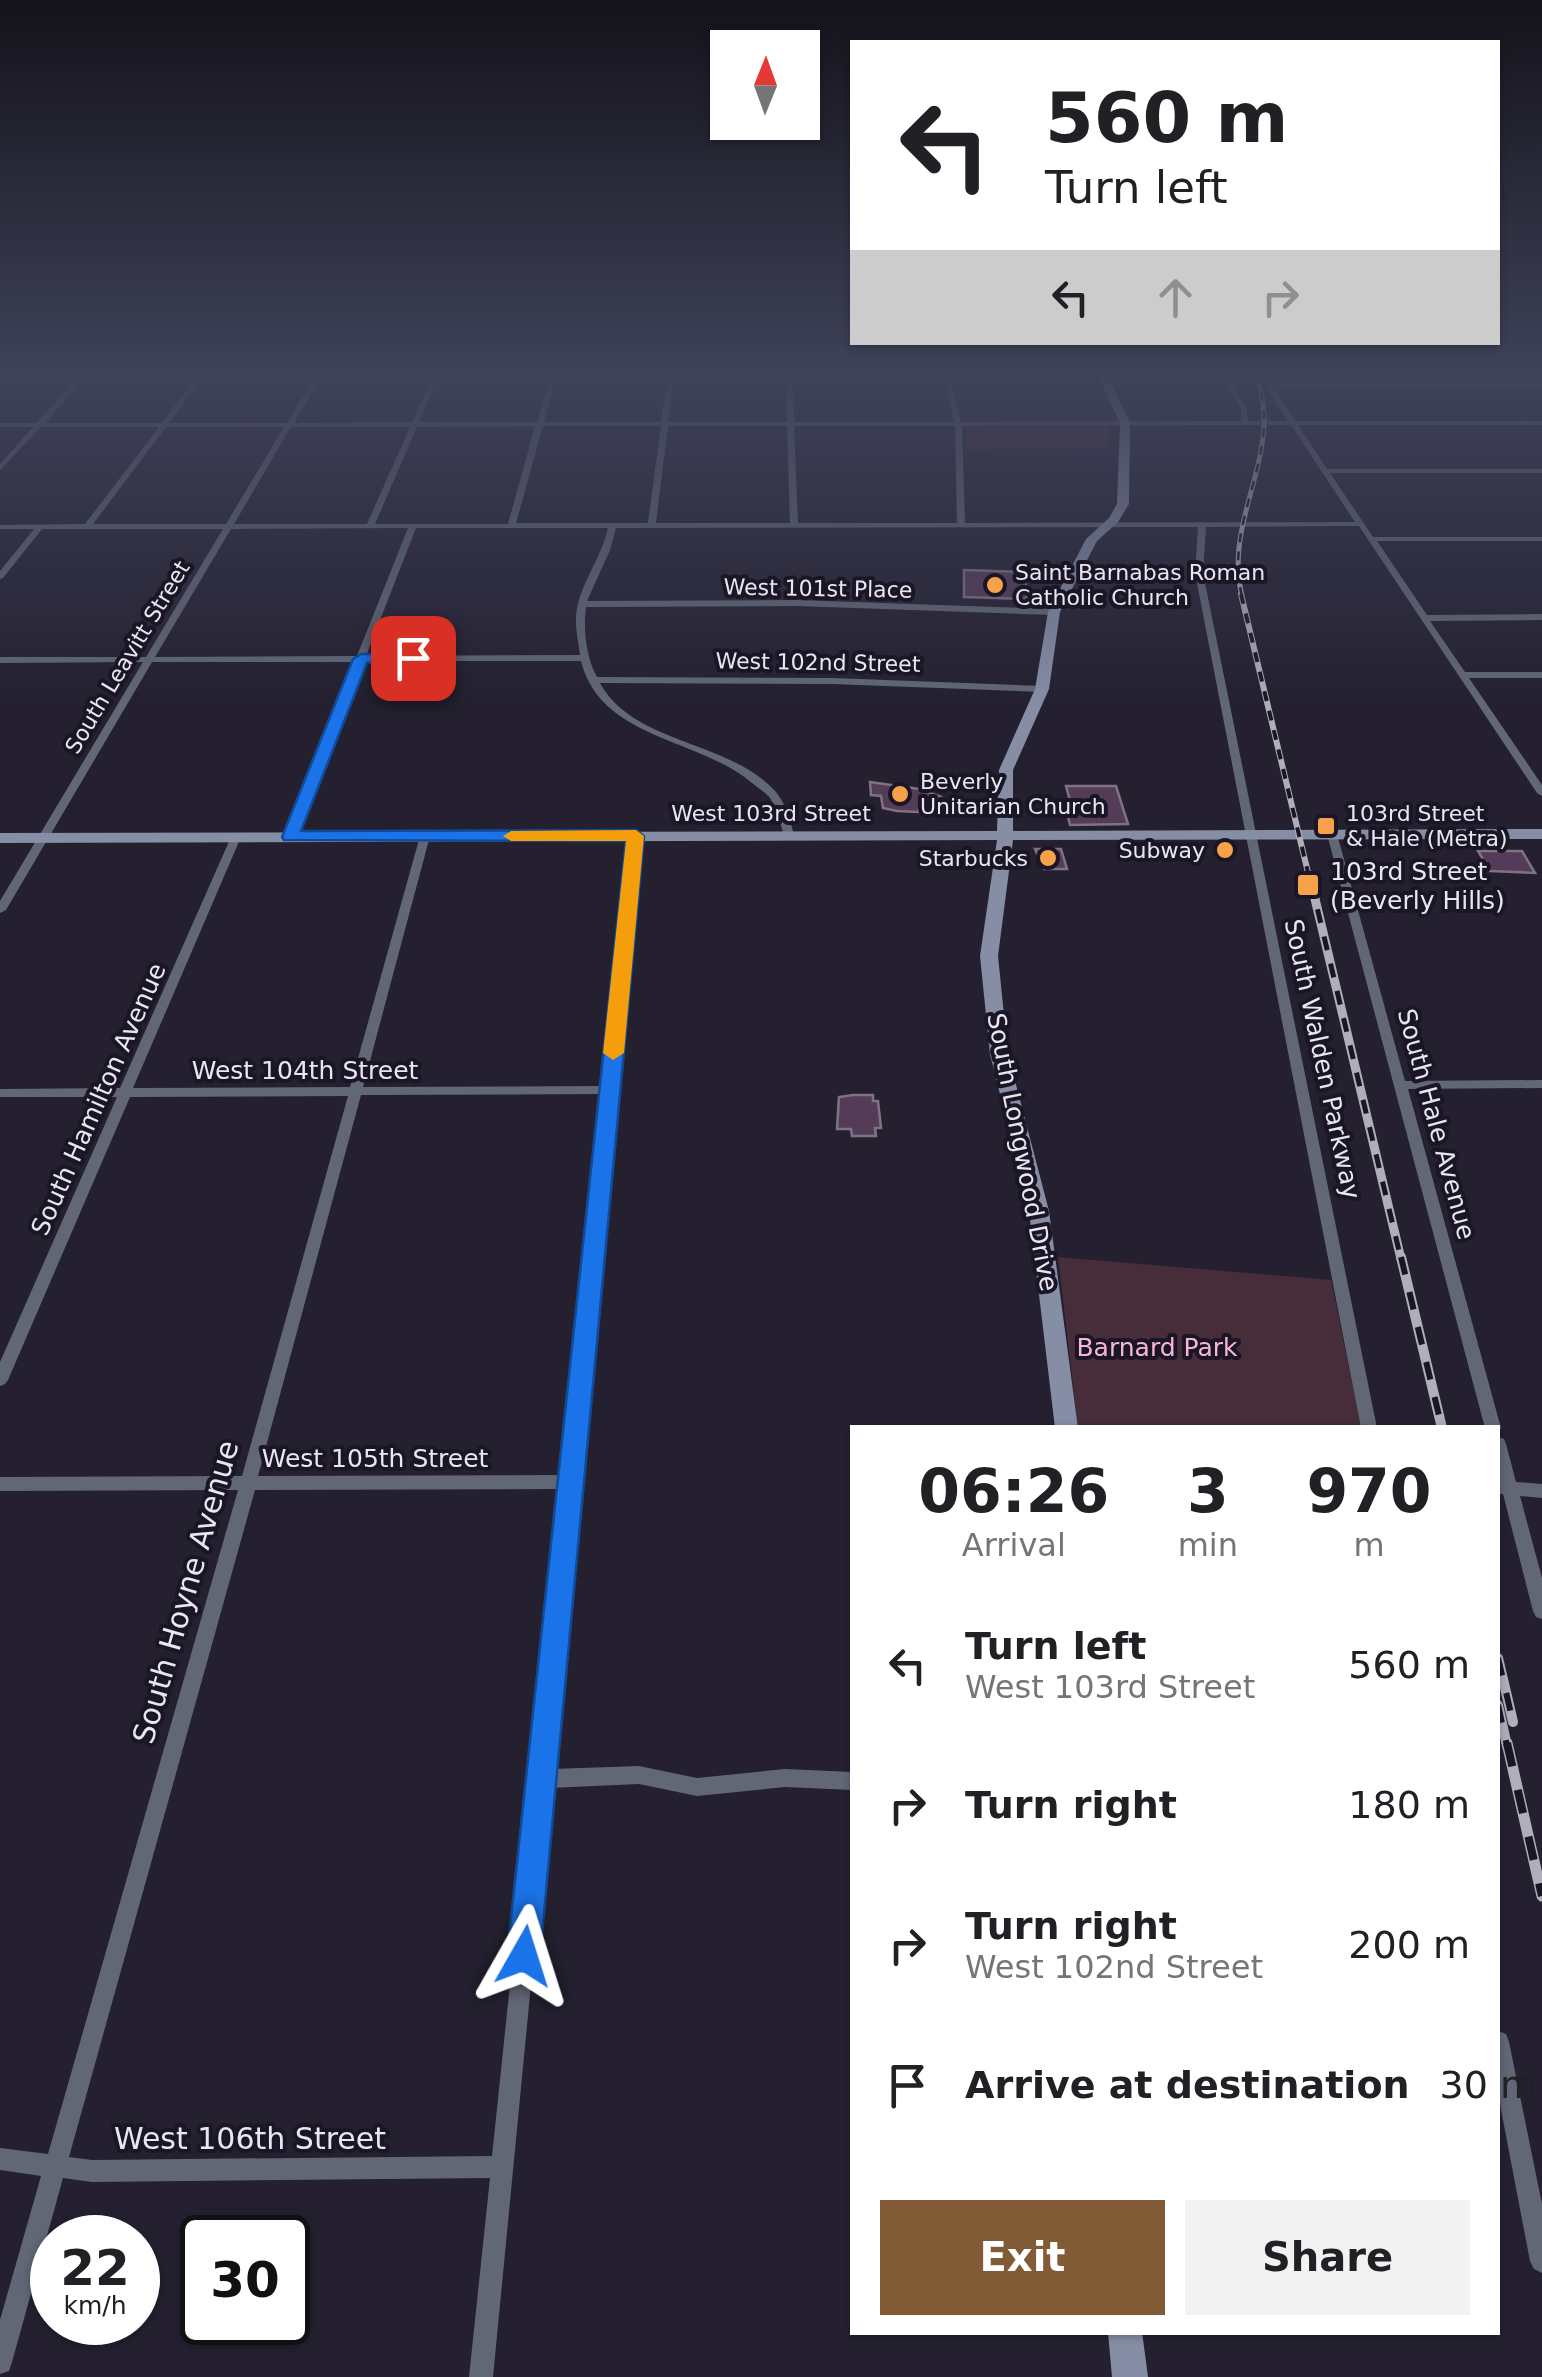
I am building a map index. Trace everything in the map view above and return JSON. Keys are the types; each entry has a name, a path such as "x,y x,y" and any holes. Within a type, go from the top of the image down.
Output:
{"street":[{"path":"88,527 120,484"},
{"name":"South Leavitt Street","path":"0,910 254,484"},
{"path":"370,526 388,484"},
{"path":"511,526 523,484"},
{"path":"652,526 657,484"},
{"path":"793,484 794,525"},
{"path":"960,484 961,525"},
{"name":"South Longwood Drive","path":"1067,1425 1039,1211 1005,1087 994,1020 992,922 1006,834 1006,770 1042,689 1054,612 1092,538 1123,504 1123,484"},
{"path":"1334,484 1542,792"},
{"name":"South Walden Parkway","path":"1202,524 1199,573 1368,1425"},
{"path":"0,527 1360,524"},
{"path":"290,837 413,526"},
{"path":"613,526 611,540 587,583 582,604 584,658 592,680 618,710 640,726 753,778 772,794 789,835"},
{"path":"0,576 40,527"},
{"path":"1371,539 1542,539"},
{"name":"West 101st Place","path":"582,604 797,602 1054,612"},
{"path":"1424,618 1542,618"},
{"path":"0,660 584,658"},
{"path":"1463,676 1542,676"},
{"name":"West 102nd Street","path":"592,680 816,680 1042,689"},
{"name":"South Hale Avenue","path":"1332,834 1492,1425"},
{"name":"West 103rd Street","path":"0,838 1542,834"},
{"name":"South Hoyne Avenue","path":"0,2362 248,1484 424,836"},
{"path":"481,2377 636,836"},
{"name":"South Hamilton Avenue","path":"0,1380 236,837"},
{"path":"1399,1085 1542,1084"},
{"name":"West 104th Street","path":"0,1093 610,1090"},
{"path":"1500,1462 1503,1488 1542,1611"},
{"name":"West 105th Street","path":"0,1484 570,1482"},
{"path":"1503,1488 1542,1490"},
{"path":"541,1779 626,1774 697,1788 786,1778 850,1780"},
{"path":"1500,2052 1542,2261"},
{"name":"West 106th Street","path":"0,2159 92,2171 502,2167"},
{"path":"1124,2335 1130,2377"}],"green space":[{"name":"Barnard Park","path":"1058,1257 1331,1280 1361,1425 1078,1425"}],"building":[{"name":"Saint Barnabas Roman Catholic Church","path":"964,570 1025,572 1027,599 964,597"},
{"name":"Beverly Unitarian Church","path":"870,782 939,796 921,801 918,812 897,811 883,808 881,796 871,795"},
{"path":"1066,786 1116,786 1128,824 1070,825 1066,808 1072,808"},
{"name":"Starbucks","path":"1035,849 1061,849 1067,869 1044,869"},
{"path":"1478,851 1522,851 1535,873 1490,871"},
{"path":"873,1095 873,1101 878,1101 881,1128 875,1128 876,1136 852,1136 851,1129 837,1129 839,1097"}],"railway":[{"path":"1242,596 1239,553 1253,484"},
{"path":"1241,594 1311,885"},
{"path":"1311,882 1401,1259"},
{"path":"1401,1257 1441,1425"},
{"path":"1500,1667 1513,1722"},
{"path":"1500,1714 1507,1746"},
{"path":"1507,1743 1542,1896"}],"slow traffic":[{"path":"511,836 636,836 613,1053"}],"place":[{"name":"Saint Barnabas Roman Catholic Church","path":"995,585"},
{"name":"Beverly Unitarian Church","path":"900,794"},
{"name":"103rd Street & Hale (Metra)","path":"1326,826"},
{"name":"Subway","path":"1225,850"},
{"name":"Starbucks","path":"1048,858"},
{"name":"103rd Street (Beverly Hills)","path":"1308,885"}],"route":[{"path":"413,658 361,659 290,837 636,836 524,1956"}]}
